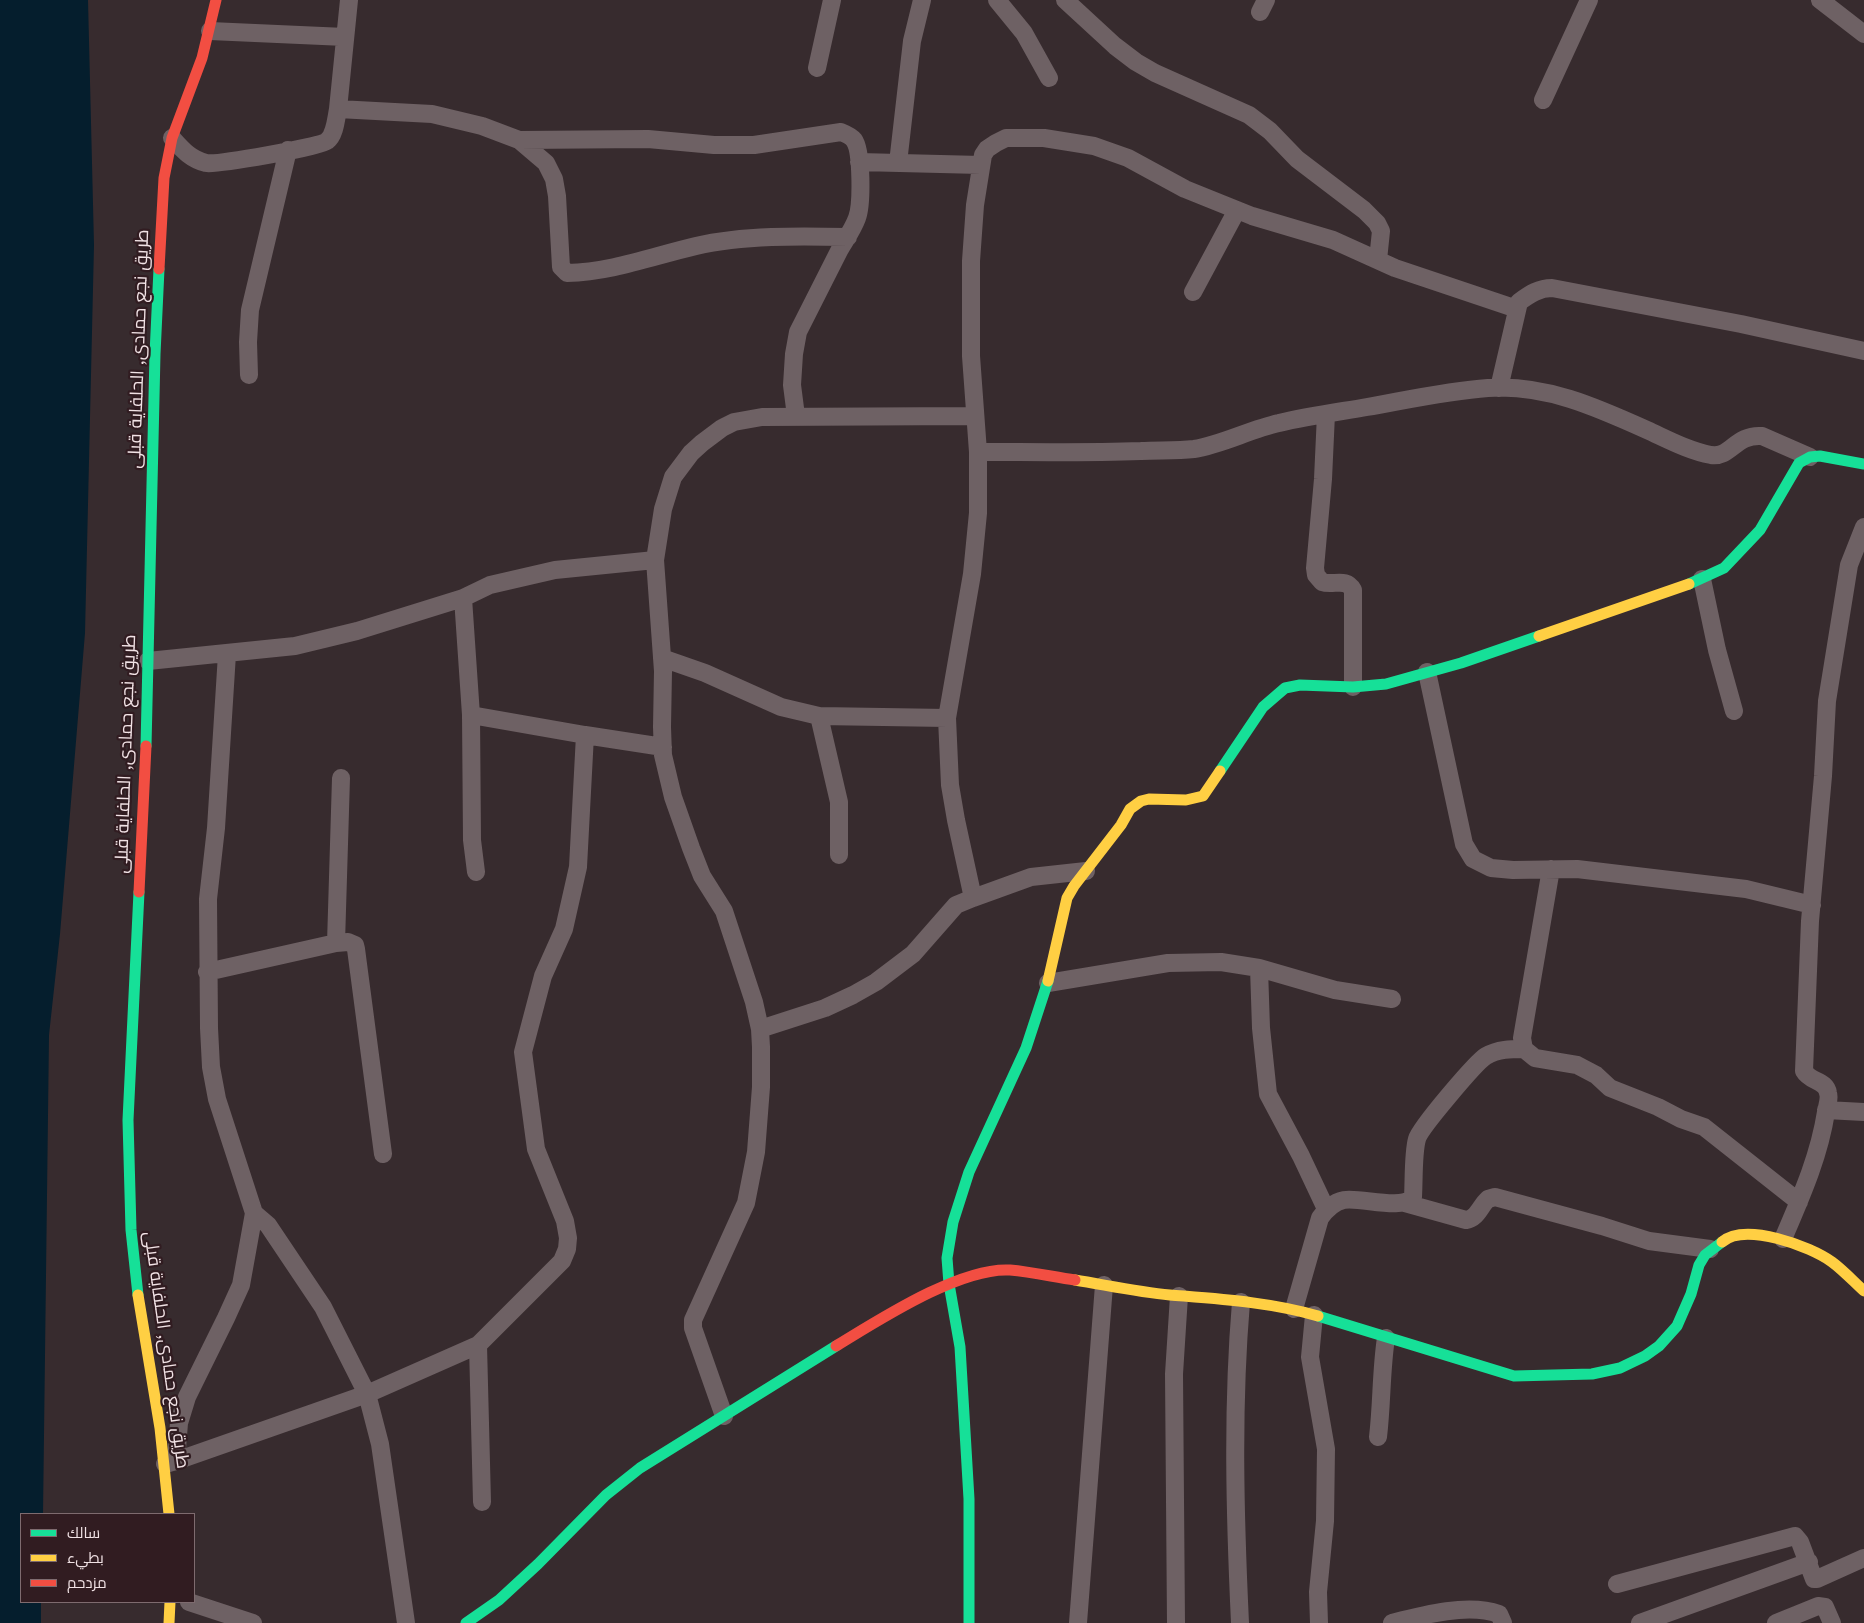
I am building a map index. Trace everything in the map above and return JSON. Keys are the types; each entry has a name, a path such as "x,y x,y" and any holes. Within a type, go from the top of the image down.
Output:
{"street":[{"name":"طريق نجع حمادى, الحلفاية قبلى","path":"170,1513 171,1462 136,1286 128,1175 130,1064 148,707 155,344 164,178 172,138 202,58 216,0"},
{"path":"172,138 185,153 205,163 216,164 313,147 325,143 332,137 338,109 348,0"},
{"path":"817,68 832,0"},
{"path":"898,163 912,41 922,0"},
{"path":"997,0 1024,33 1049,78"},
{"path":"1065,0 1115,46 1136,62 1249,115 1270,130 1296,159 1364,210 1377,223 1381,242 1378,260"},
{"path":"1543,100 1590,0"},
{"path":"1820,0 1864,34"},
{"path":"210,31 345,37"},
{"path":"338,109 432,114 482,126 519,140 546,163 554,179 557,196 561,267 567,273 586,272 646,261 698,246 795,236 848,237"},
{"path":"519,140 648,139 714,145 754,146 841,132 849,135 856,141 859,162 860,204 858,217 840,248 798,332 792,385 796,416"},
{"path":"973,898 950,785 947,718 972,574 978,513 978,452 971,356 971,261 975,205 981,164 987,149 1006,138 1044,138 1094,146 1128,158 1184,189 1237,210 1333,240 1395,268 1517,309"},
{"path":"249,375 248,342 250,310 288,150"},
{"path":"859,162 981,164"},
{"path":"1193,292 1237,210"},
{"path":"1499,388 1519,302 1531,293 1545,288 1741,324 1864,351"},
{"path":"978,452 1109,452 1194,449 1278,423 1436,394 1499,388 1526,389 1569,398 1593,406 1672,441 1705,453 1719,456 1742,439 1762,436 1810,457"},
{"path":"1326,414 1323,479 1314,568 1322,582 1348,584 1353,590 1353,687"},
{"path":"724,1416 693,1328 694,1320 746,1203 756,1152 761,1087 760,1029 754,1002 724,911 702,876 673,797 663,748 662,658 655,560 663,509 673,477 691,453 702,443 734,422 762,416 975,416"},
{"path":"969,1623 969,1499 960,1347 949,1284 948,1258 953,1222 969,1172 1026,1048 1048,983 1067,898 1121,825 1130,809 1141,801 1162,798 1186,800 1203,796 1263,707 1285,688 1300,685 1353,687 1386,684 1461,663 1702,579 1724,568 1760,530 1799,464 1810,457 1820,456 1864,464"},
{"path":"1783,1239 1818,1151 1826,1110 1828,1092 1825,1086 1808,1078 1804,1071 1812,905 1828,701 1849,565 1864,527"},
{"path":"148,661 295,646 357,631 463,598 490,585 555,570 655,560"},
{"path":"1702,579 1717,650 1734,711"},
{"path":"463,598 471,715 472,840 476,872"},
{"path":"227,654 216,828 208,899 207,972 211,1067 217,1099 254,1213 241,1285 187,1397 178,1423 171,1462 367,1394 478,1345 562,1261 567,1250 568,1238 565,1221 536,1149 523,1052 543,976 564,929 578,867 585,736"},
{"path":"662,658 705,673 781,706 819,716 947,718"},
{"path":"1427,672 1464,844 1473,860 1491,868 1513,870 1577,869 1746,889 1812,905"},
{"path":"471,715 663,748"},
{"path":"819,716 839,802 839,855"},
{"path":"336,943 341,778"},
{"path":"1524,1049 1522,1038 1551,869"},
{"path":"760,1029 825,1008 876,982 913,954 956,905 1031,877 1086,871"},
{"path":"207,972 336,943 348,942 355,945 382,1154"},
{"path":"1048,983 1181,962 1221,962 1259,968 1335,990 1392,999"},
{"path":"1259,968 1260,1028 1267,1091 1326,1209"},
{"path":"1405,1203 1413,1197 1417,1138 1424,1125 1438,1111 1459,1083 1484,1057 1507,1049 1524,1049 1535,1058 1577,1065 1586,1069 1610,1088 1658,1106 1681,1119 1704,1127 1799,1202"},
{"path":"1826,1110 1864,1112"},
{"path":"1294,1309 1320,1218 1326,1209 1344,1200 1405,1203 1466,1220 1472,1219 1488,1198 1495,1198 1649,1240 1710,1249"},
{"path":"254,1213 268,1225 324,1307 367,1394 380,1444 406,1623"},
{"path":"466,1623 505,1594 606,1495 640,1468 889,1314 949,1284 978,1273 1009,1270 1179,1296 1294,1309 1514,1376 1592,1374 1620,1368 1645,1356 1659,1346 1677,1326 1691,1294 1699,1265 1710,1249 1726,1238 1748,1236 1783,1239 1810,1249 1832,1262 1864,1291"},
{"path":"1078,1623 1104,1285"},
{"path":"1176,1623 1174,1374 1179,1296"},
{"path":"1240,1623 1235,1506 1236,1355 1241,1302"},
{"path":"1314,1315 1310,1357 1326,1450 1325,1521 1318,1574 1319,1623"},
{"path":"1378,1437 1386,1338"},
{"path":"478,1345 482,1502"},
{"path":"1617,1584 1795,1536 1798,1538 1809,1562 1812,1577 1817,1579 1864,1558"},
{"path":"1640,1623 1809,1562"},
{"path":"168,1623 170,1603"},
{"path":"192,1603 252,1623"},
{"path":"1776,1623 1818,1606 1825,1607 1832,1623"},
{"path":"1392,1623 1440,1612 1482,1609 1499,1614 1503,1623"}],"water":[{"path":"0,0 88,0 94,245 85,633 60,934 49,1035 43,1513 20,1513 20,1603 41,1603 41,1623 0,1623"}],"traffic: fast":[{"path":"146,746 155,354 159,269"},
{"path":"1689,584 1724,568 1760,530 1799,463 1810,457 1820,456 1864,464"},
{"path":"1220,771 1263,707 1285,688 1300,685 1353,687 1386,684 1461,663 1539,636"},
{"path":"138,1295 131,1230 128,1120 139,892"},
{"path":"969,1623 969,1499 960,1347 949,1284 947,1258 953,1222 969,1172 1026,1048 1048,981"},
{"path":"1318,1316 1514,1376 1592,1374 1620,1368 1645,1356 1659,1346 1677,1326 1691,1294 1699,1265 1705,1255 1722,1242"},
{"path":"466,1623 499,1600 538,1564 606,1495 640,1468 836,1346"}],"traffic: slow":[{"path":"1539,636 1689,584"},
{"path":"1048,981 1067,898 1074,886 1121,825 1130,809 1141,801 1149,799 1186,800 1203,796 1220,771"},
{"path":"1722,1242 1732,1236 1746,1234 1761,1235 1794,1243 1832,1262 1864,1291"},
{"path":"1075,1280 1158,1294 1263,1304 1318,1316"},
{"path":"138,1295 160,1428 169,1513"},
{"path":"169,1623 170,1603"}],"traffic: jam":[{"path":"159,269 164,178 172,138 202,58 216,0"},
{"path":"139,892 146,746"},
{"path":"836,1346 920,1297 968,1277 990,1271 1010,1270 1075,1280"}]}
